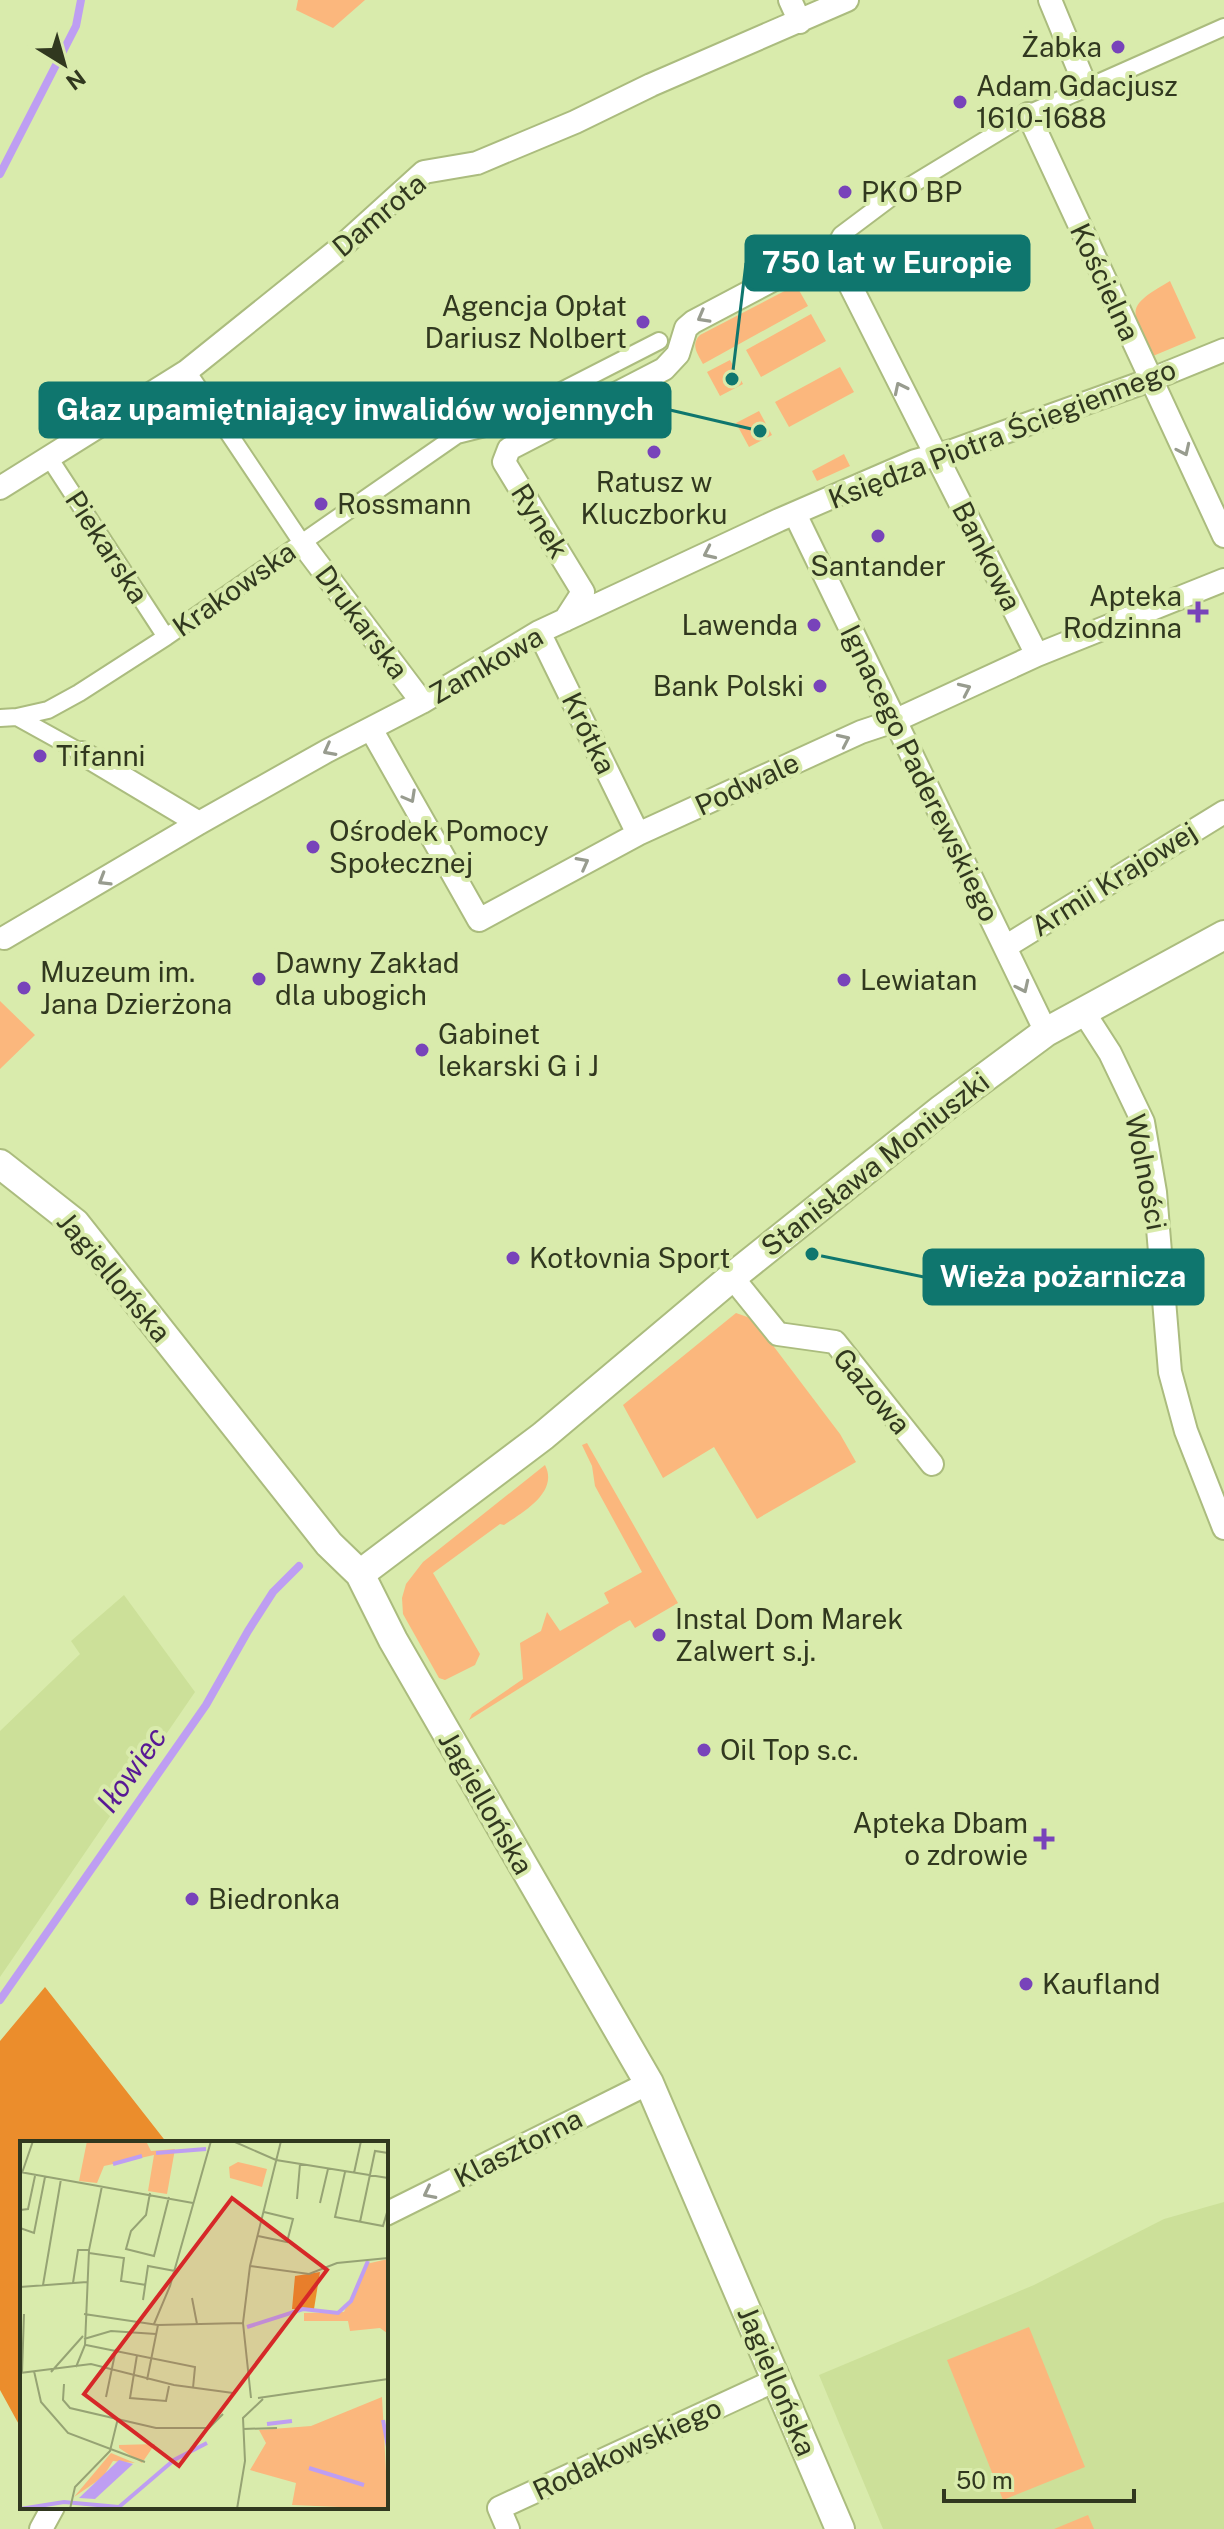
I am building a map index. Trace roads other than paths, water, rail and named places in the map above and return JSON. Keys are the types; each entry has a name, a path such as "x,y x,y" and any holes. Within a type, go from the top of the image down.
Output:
{"street":[{"path":"790,0 800,22"},
{"name":"Damrota","path":"0,488 187,371 340,248 424,172 477,163 847,0"},
{"path":"1050,0 1086,87"},
{"path":"937,457 845,275 827,260 841,235 881,198 1028,114 1224,27"},
{"name":"Kościelna","path":"1028,114 1224,536"},
{"name":"Rynek","path":"564,620 583,592 504,462 509,449 664,369 678,354 686,328 693,322 814,258 827,260"},
{"name":"Krakowska","path":"8,717 48,710 166,637 457,435 493,426 659,341"},
{"name":"Księdza Piotra Ściegiennego","path":"787,517 915,461 937,457 1224,350"},
{"path":"187,371 302,543"},
{"name":"Piekarska","path":"48,456 166,637"},
{"name":"Bankowa","path":"937,457 1037,655"},
{"name":"Zamkowa","path":"4,938 199,823 422,702 539,632 787,517"},
{"name":"Ignacego Paderewskiego","path":"787,517 894,721 1046,1032"},
{"name":"Drukarska","path":"302,543 422,702"},
{"name":"Podwale","path":"371,729 479,920 638,834 861,732 894,721 1037,655 1224,580"},
{"name":"Krótka","path":"539,632 638,834"},
{"path":"8,717 82,753 199,823"},
{"name":"Armii Krajowej","path":"1005,947 1224,812"},
{"name":"Stanisława Moniuszki","path":"360,1574 543,1436 732,1277 942,1109 1046,1032 1224,935"},
{"name":"Wolności","path":"1083,1011 1110,1053 1143,1122 1155,1192 1170,1372 1186,1431 1224,1528"},
{"name":"Jagiellońska","path":"0,1164 75,1223 329,1544 360,1574 393,1640 649,2083 840,2529"},
{"name":"Gazowa","path":"732,1277 778,1334 835,1342 932,1464"},
{"name":"Klasztorna","path":"388,2213 649,2083"},
{"name":"Rodakowskiego","path":"508,2529 499,2508 776,2380"},
{"path":"41,2529 52,2509"}],"waterway":[{"path":"0,174 76,26 81,0"},
{"name":"Iłowiec","path":"0,2000 206,1705 273,1592 299,1566"}],"place":[{"name":"Żabka","path":"1118,47"},
{"name":"Adam Gdacjusz 1610-1688","path":"960,102"},
{"name":"PKO BP","path":"845,192"},
{"name":"Agencja Opłat Dariusz Nolbert","path":"643,322"},
{"name":"750 lat w Europie","path":"732,379"},
{"name":"Głaz upamiętniający inwalidów wojennych","path":"760,431"},
{"name":"Ratusz w Kluczborku","path":"654,452"},
{"name":"Rossmann","path":"321,504"},
{"name":"Santander","path":"878,536"},
{"name":"Apteka Rodzinna","path":"1198,612"},
{"name":"Lawenda","path":"814,625"},
{"name":"Bank Polski","path":"820,686"},
{"name":"Tifanni","path":"40,756"},
{"name":"Ośrodek Pomocy Społecznej","path":"313,847"},
{"name":"Dawny Zakład dla ubogich","path":"259,979"},
{"name":"Lewiatan","path":"844,980"},
{"name":"Muzeum im. Jana Dzierżona","path":"24,988"},
{"name":"Gabinet lekarski G i J","path":"422,1050"},
{"name":"Wieża pożarnicza","path":"812,1254"},
{"name":"Kotłovnia Sport","path":"513,1258"},
{"name":"Instal Dom Marek Zalwert s.j.","path":"659,1635"},
{"name":"Oil Top s.c.","path":"704,1750"},
{"name":"Apteka Dbam o zdrowie","path":"1044,1839"},
{"name":"Biedronka","path":"192,1899"},
{"name":"Kaufland","path":"1026,1984"}]}
